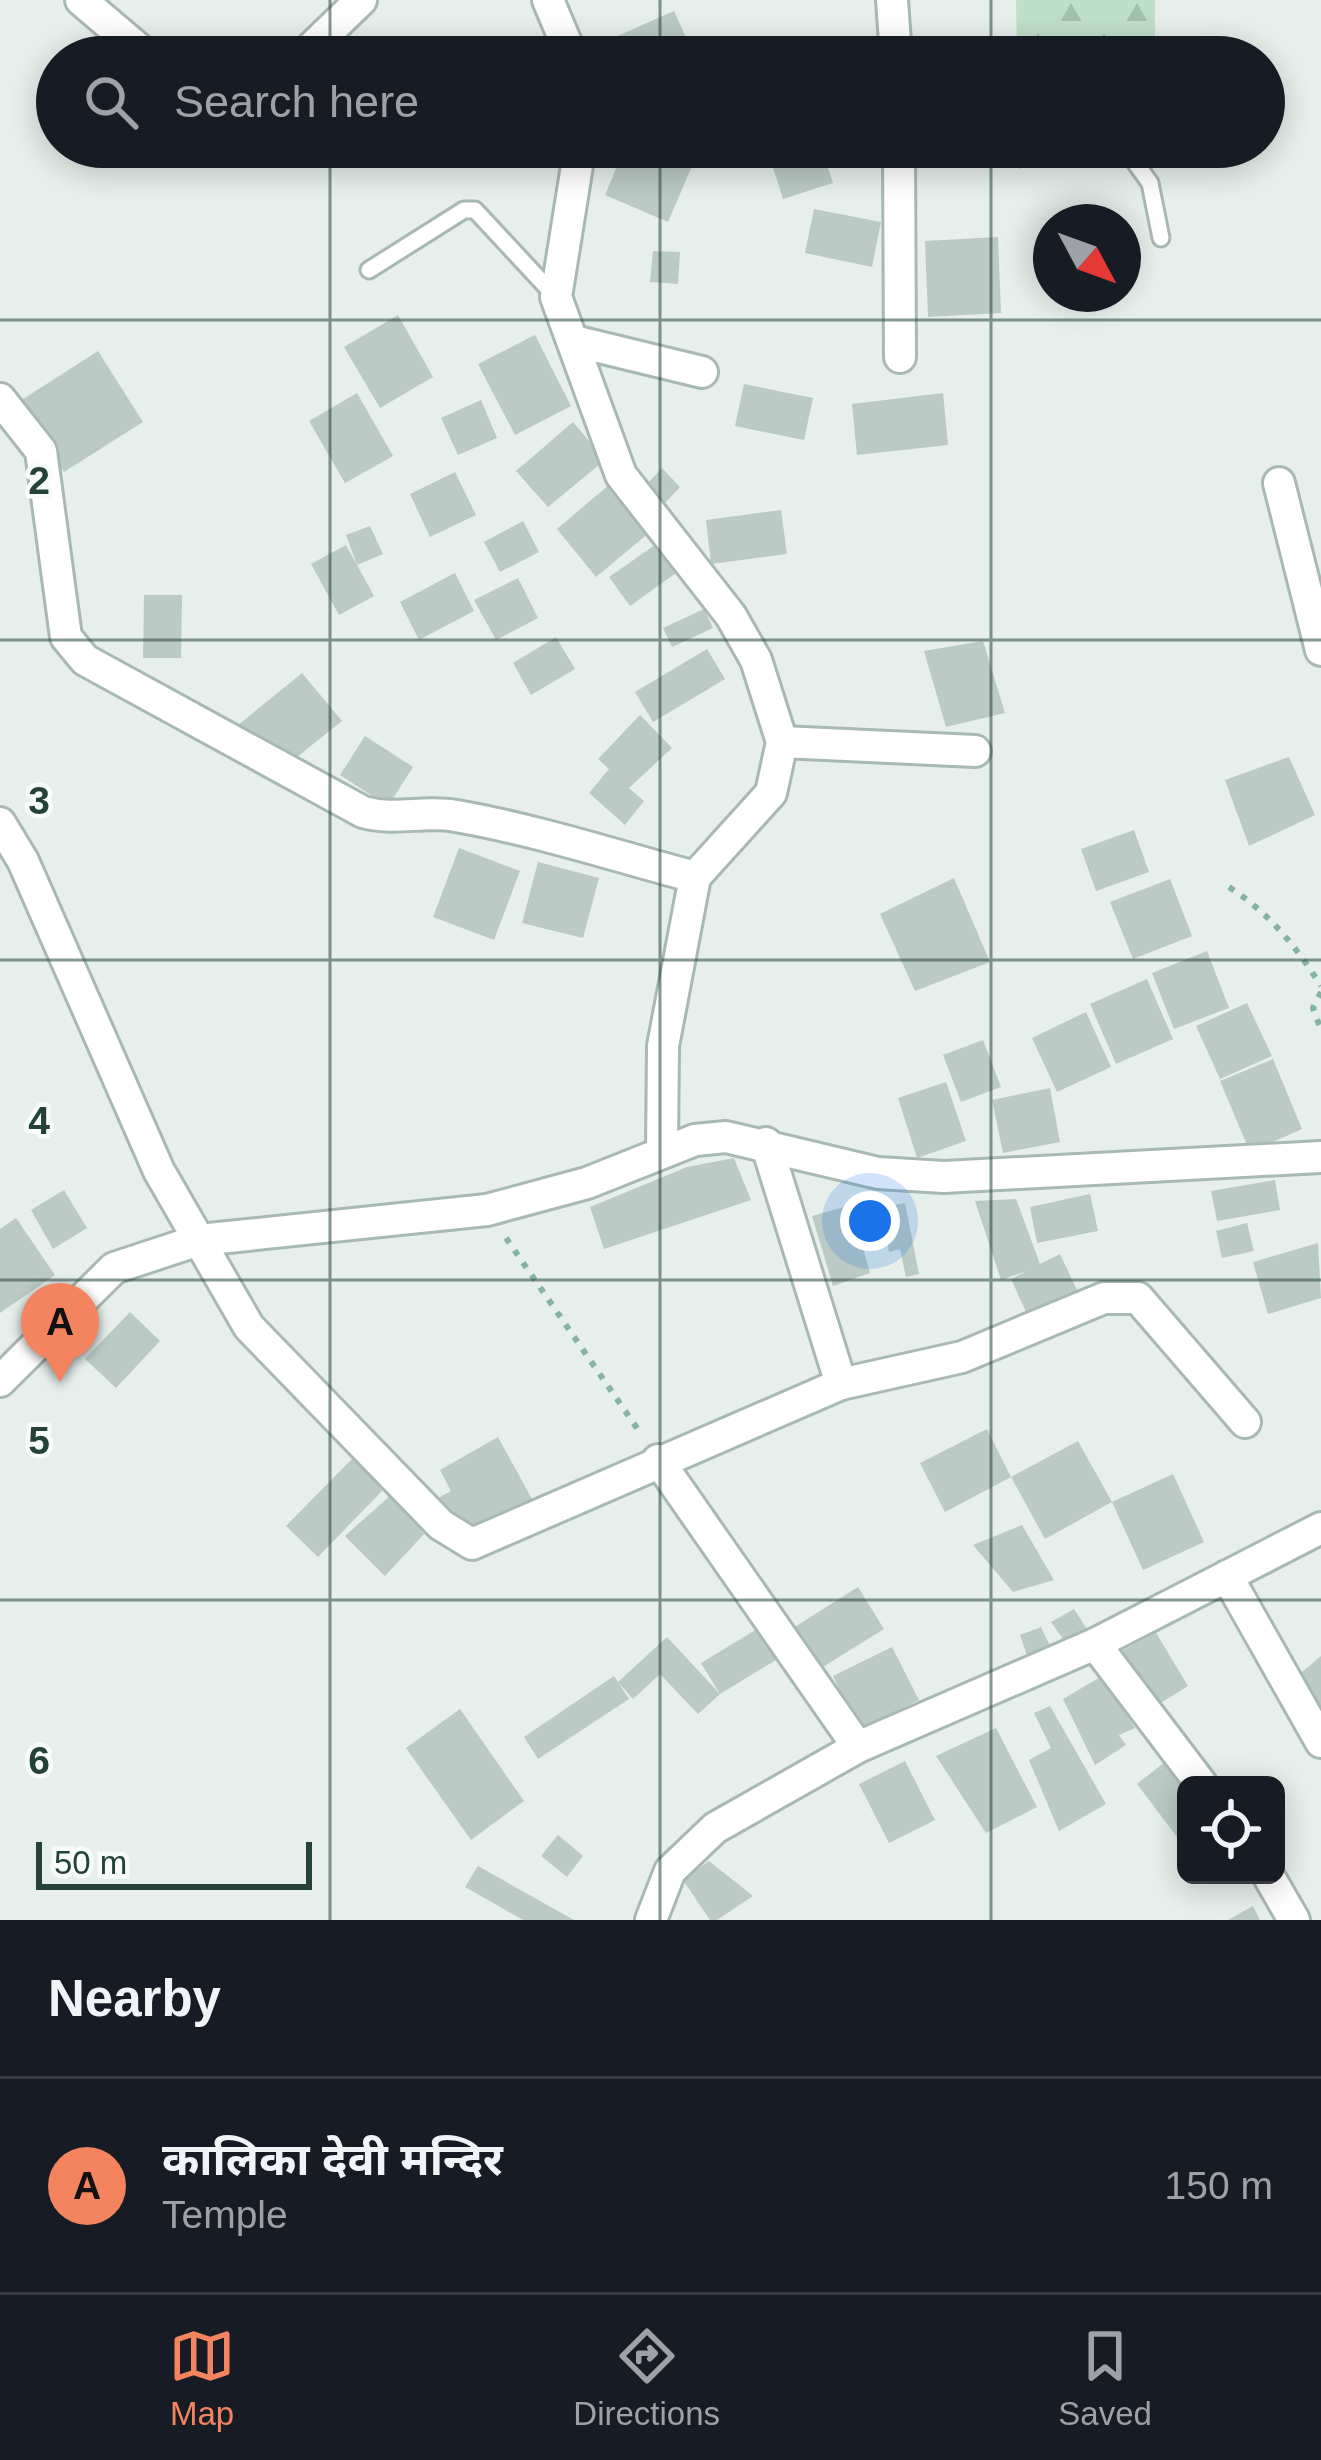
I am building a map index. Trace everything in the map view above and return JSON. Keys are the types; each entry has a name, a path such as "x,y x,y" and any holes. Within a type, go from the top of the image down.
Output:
{"street":[{"path":"81,0 123,36"},
{"path":"324,36 361,0"},
{"path":"548,0 563,36"},
{"path":"892,0 895,36"},
{"path":"577,168 556,297 621,476 730,616 756,660 782,742 771,794 694,877 663,1046 662,1152"},
{"path":"899,168 900,357"},
{"path":"574,341 702,372"},
{"path":"0,399 41,451 66,637 85,660 363,812 385,818 445,814 496,823 694,877"},
{"path":"1279,483 1321,650"},
{"path":"782,742 975,752"},
{"path":"0,823 23,861 159,1171 249,1327 441,1525 472,1544 841,1384 962,1357 1104,1298 1138,1298 1245,1422"},
{"path":"2,1373 114,1268 199,1240 487,1210 587,1183 662,1152 726,1137 878,1173 944,1177 1321,1157"},
{"path":"766,1143 841,1384"},
{"path":"658,1460 858,1747"},
{"path":"651,1920 670,1871 715,1828 858,1747 1095,1644 1321,1528"},
{"path":"1227,1576 1321,1742"},
{"path":"1095,1644 1195,1776"},
{"path":"1273,1884 1294,1920"}],"lane":[{"path":"1139,168 1150,183 1161,238"},
{"path":"369,270 464,210 475,210 556,297"}],"path":[{"path":"1229,887 1262,909 1296,946 1321,989 1313,1008 1321,1030"},
{"path":"487,1210 658,1460"}],"green space":[{"path":"1016,0 1155,0 1155,36 1017,36"}],"building":[{"path":"674,11 685,36 617,36"},
{"path":"616,168 691,168 668,222 605,195"},
{"path":"773,168 828,168 833,183 783,199"},
{"path":"814,209 881,222 872,267 805,253"},
{"path":"998,237 1001,313 928,317 925,241"},
{"path":"653,251 680,252 678,284 650,282"},
{"path":"398,315 433,377 380,408 344,347"},
{"path":"535,335 571,406 515,435 478,364"},
{"path":"98,351 143,422 64,472 20,401"},
{"path":"744,384 813,398 804,440 735,426"},
{"path":"357,393 393,456 345,483 309,421"},
{"path":"943,393 948,445 857,455 852,404"},
{"path":"481,400 497,438 458,455 441,418"},
{"path":"573,422 605,460 548,507 516,471"},
{"path":"662,468 680,487 665,503 648,483"},
{"path":"455,472 476,515 430,537 410,494"},
{"path":"610,484 650,532 596,577 557,529"},
{"path":"781,510 787,554 711,564 706,520"},
{"path":"523,521 539,552 500,572 484,542"},
{"path":"370,526 383,554 357,565 346,535"},
{"path":"346,545 374,596 339,615 311,564"},
{"path":"655,545 676,573 630,606 609,577"},
{"path":"455,573 474,611 419,640 400,602"},
{"path":"518,578 538,618 496,640 474,600"},
{"path":"144,595 182,595 181,658 143,658"},
{"path":"704,609 713,628 672,647 663,628"},
{"path":"556,637 575,669 531,695 513,663"},
{"path":"983,641 1005,713 946,727 924,651"},
{"path":"707,649 725,679 653,722 635,692"},
{"path":"302,673 342,721 297,757 238,725"},
{"path":"640,715 672,748 629,788 644,801 625,825 589,793 609,769 598,759"},
{"path":"365,736 413,767 388,806 340,775"},
{"path":"1289,757 1315,815 1249,846 1225,780"},
{"path":"1134,830 1149,872 1096,891 1081,849"},
{"path":"459,848 520,871 494,940 433,917"},
{"path":"538,862 599,878 583,938 522,923"},
{"path":"954,878 990,962 915,991 880,914"},
{"path":"1170,879 1192,936 1133,959 1110,902"},
{"path":"1207,951 1229,1008 1174,1029 1152,973"},
{"path":"1147,979 1173,1039 1116,1064 1090,1004"},
{"path":"1247,1003 1272,1056 1220,1079 1196,1026"},
{"path":"1086,1012 1111,1067 1057,1092 1032,1038"},
{"path":"983,1040 1001,1087 961,1102 943,1055"},
{"path":"1273,1059 1302,1129 1250,1152 1220,1081"},
{"path":"946,1082 966,1141 917,1158 898,1098"},
{"path":"1050,1088 1060,1142 1003,1153 992,1100"},
{"path":"734,1158 751,1200 604,1249 590,1207 687,1167"},
{"path":"1275,1180 1280,1210 1217,1221 1211,1191"},
{"path":"64,1190 87,1228 53,1249 31,1210"},
{"path":"1090,1194 1098,1231 1037,1243 1030,1207"},
{"path":"1016,1199 1040,1264 1060,1254 1078,1292 1028,1316 1011,1279 1027,1271 1001,1280 975,1201"},
{"path":"905,1203 919,1274 906,1277 900,1249 889,1252 881,1208"},
{"path":"851,1205 870,1273 833,1286 812,1216"},
{"path":"16,1218 55,1275 0,1313 0,1229"},
{"path":"1247,1223 1254,1251 1222,1258 1216,1231"},
{"path":"1318,1243 1321,1298 1268,1314 1253,1262"},
{"path":"130,1312 160,1341 116,1388 85,1359"},
{"path":"987,1429 1011,1477 945,1512 920,1463"},
{"path":"498,1437 532,1499 465,1535 429,1503 451,1491 440,1470"},
{"path":"1078,1441 1112,1502 1045,1539 1011,1477"},
{"path":"357,1454 382,1491 318,1557 286,1526"},
{"path":"1173,1474 1204,1542 1143,1570 1112,1502"},
{"path":"391,1495 424,1534 385,1576 345,1536"},
{"path":"1022,1525 1054,1580 1013,1592 973,1545"},
{"path":"858,1587 884,1629 818,1670 793,1628"},
{"path":"1074,1609 1088,1631 1065,1642 1051,1622"},
{"path":"762,1626 781,1657 720,1694 701,1663"},
{"path":"1041,1627 1050,1646 1029,1661 1020,1635"},
{"path":"1156,1633 1188,1686 1151,1709 1116,1654"},
{"path":"667,1637 720,1694 698,1714 660,1674 633,1699 618,1682"},
{"path":"892,1647 919,1700 859,1730 833,1676"},
{"path":"1321,1656 1321,1720 1295,1678"},
{"path":"614,1676 629,1699 538,1759 524,1737"},
{"path":"1102,1676 1135,1728 1119,1735 1126,1745 1095,1765 1063,1699"},
{"path":"1050,1706 1106,1804 1059,1831 1029,1760 1051,1748 1034,1713"},
{"path":"460,1709 524,1801 471,1840 406,1748"},
{"path":"996,1728 1037,1807 986,1833 936,1756"},
{"path":"1170,1758 1181,1776 1177,1776 1177,1837 1137,1784"},
{"path":"905,1761 935,1820 889,1843 859,1784"},
{"path":"558,1835 583,1856 567,1877 541,1856"},
{"path":"709,1861 753,1896 717,1920 710,1920 683,1880"},
{"path":"478,1866 574,1920 523,1920 465,1887"},
{"path":"1253,1906 1260,1920 1228,1920"}],"place":[{"name":"कालिका देवी मन्दिर","path":"60,1382"}]}
